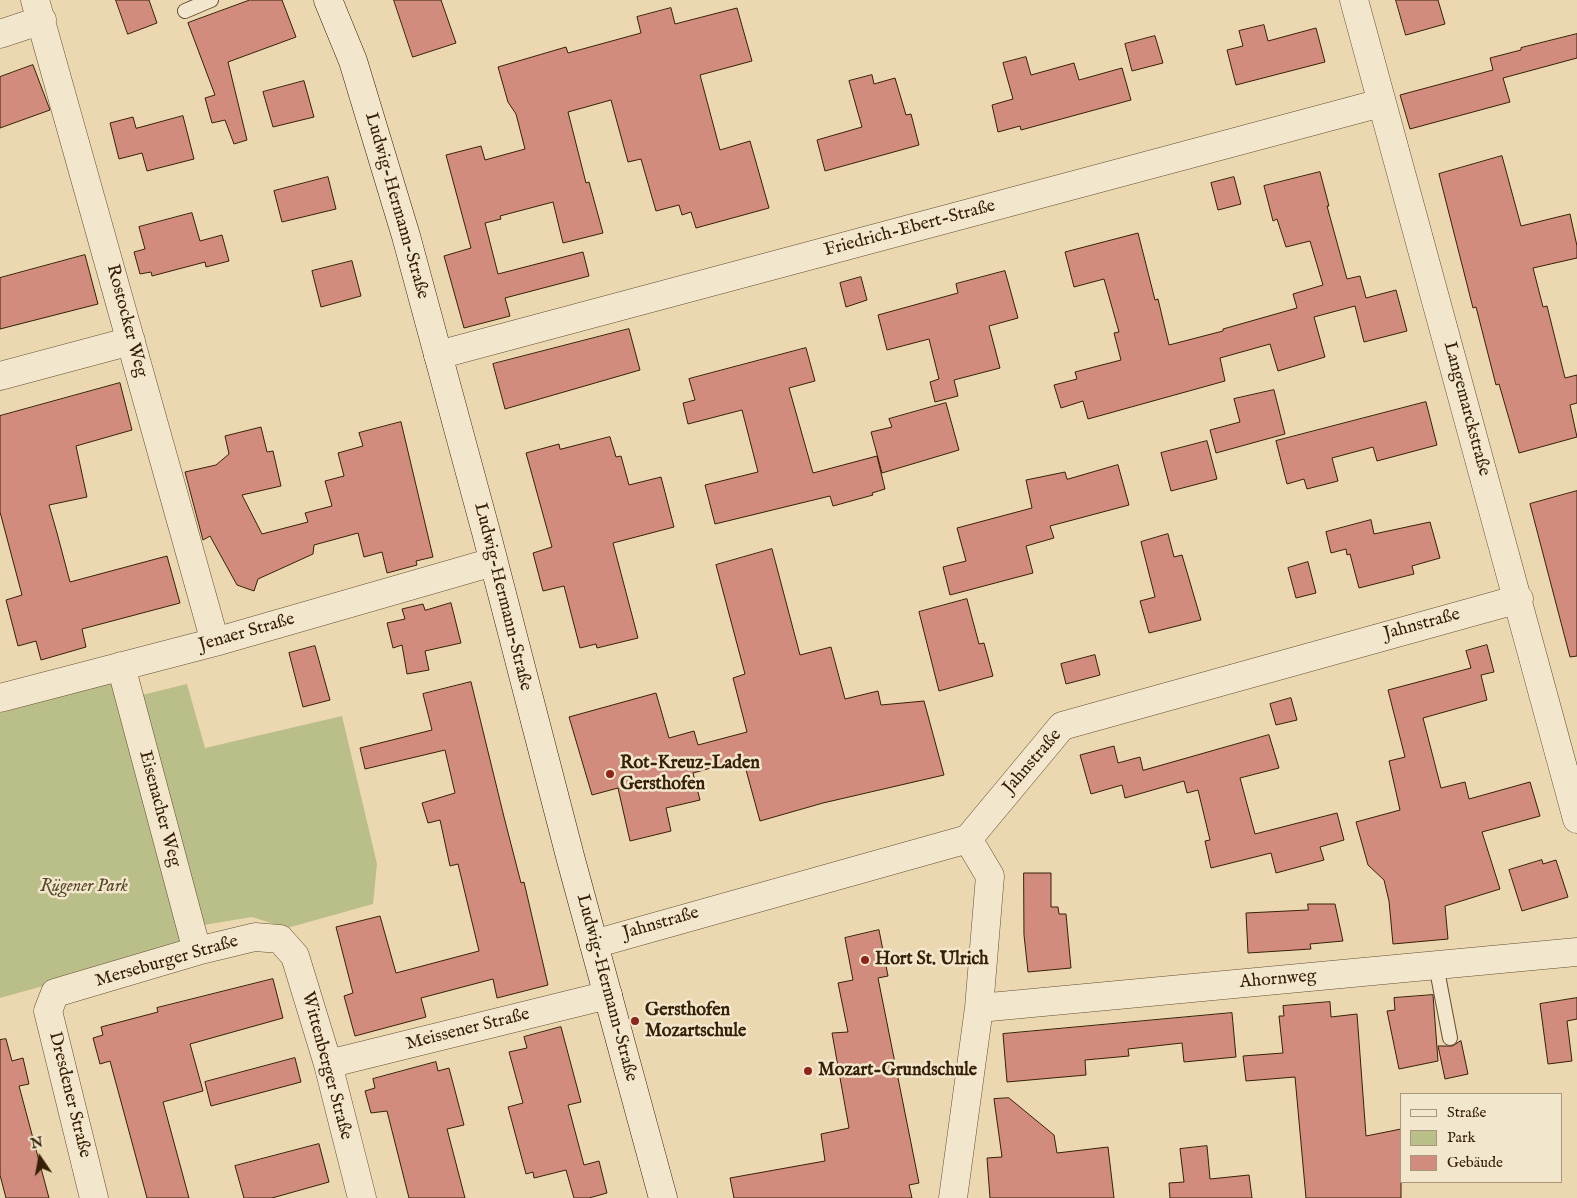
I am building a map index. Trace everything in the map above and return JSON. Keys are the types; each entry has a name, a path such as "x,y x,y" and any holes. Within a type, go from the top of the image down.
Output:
{"street":[{"name":"Ludwig-Hermann-Straße","path":"328,0 353,61 386,163 663,1198"},
{"name":"Langemarckstraße","path":"1354,0 1519,599 1577,818"},
{"path":"0,34 38,10"},
{"name":"Rostocker Weg","path":"38,10 215,642"},
{"name":"Friedrich-Ebert-Straße","path":"438,355 1381,103"},
{"path":"0,376 131,341"},
{"name":"Jenaer Straße","path":"2,691 121,666 215,642 493,562"},
{"name":"Jahnstraße","path":"594,944 968,839 1062,726 1519,599"},
{"name":"Eisenacher Weg","path":"121,666 197,951"},
{"path":"953,1198 979,1008 990,876 968,839"},
{"name":"Merseburger Straße","path":"54,993 197,951 255,937 280,939"},
{"name":"Wittenberger Straße","path":"280,939 295,956 328,1064 362,1198"},
{"name":"Ahornweg","path":"979,1008 1577,952"},
{"name":"Dresdener Straße","path":"54,993 48,1011 94,1198"},
{"name":"Meissener Straße","path":"328,1064 608,995"}],"lane":[{"path":"186,11 211,0"},
{"path":"1436,965 1450,1038"}],"green space":[{"name":"Rügener Park","path":"114,682 186,946 0,998 0,713"},
{"path":"187,684 205,748 342,716 377,864 373,904 287,928 252,917 204,925 142,695"}],"building":[{"path":"116,0 149,0 157,23 128,34"},
{"path":"250,0 282,0 296,37 228,62 247,140 234,144 225,120 212,123 205,98 215,95 188,23"},
{"path":"394,0 441,0 456,43 413,57"},
{"path":"1396,0 1438,0 1445,24 1406,35"},
{"path":"671,8 675,24 737,8 752,61 700,75 720,150 750,141 769,208 696,228 691,212 682,215 679,205 656,211 641,159 628,162 611,100 568,112 586,183 589,182 603,233 563,243 553,202 500,216 501,219 485,223 498,274 583,252 589,276 505,298 510,316 464,328 444,256 471,248 446,155 481,146 485,160 525,149 516,114 508,102 498,67 566,47 568,53 641,33 637,17"},
{"path":"1264,25 1268,41 1316,28 1325,62 1236,85 1227,50 1243,46 1239,31"},
{"path":"1577,34 1577,58 1503,78 1510,102 1410,129 1400,95 1493,70 1490,58"},
{"path":"1155,36 1163,63 1132,71 1125,44"},
{"path":"1026,57 1031,75 1074,63 1079,80 1122,68 1131,100 1021,130 1020,126 998,132 992,105 1013,99 1003,63"},
{"path":"33,65 50,110 0,128 0,77"},
{"path":"872,75 874,84 895,78 906,115 911,114 919,145 825,171 817,140 862,127 849,81"},
{"path":"304,81 314,117 273,127 263,92"},
{"path":"183,116 194,159 147,171 142,153 119,159 110,123 133,117 136,128"},
{"path":"1502,156 1521,226 1570,214 1577,246 1577,258 1533,268 1543,307 1547,306 1565,378 1577,375 1577,403 1570,405 1577,437 1519,453 1499,384 1496,385 1476,307 1473,308 1439,174"},
{"path":"1320,172 1329,206 1327,206 1347,279 1360,276 1366,298 1396,290 1407,331 1364,342 1355,306 1314,317 1325,357 1278,371 1270,344 1220,358 1225,381 1088,419 1083,401 1061,408 1054,385 1077,379 1075,372 1121,360 1114,333 1119,332 1104,279 1074,287 1065,252 1138,233 1155,300 1158,299 1169,345 1223,331 1223,329 1297,308 1293,294 1323,285 1310,241 1286,247 1277,219 1273,221 1264,186"},
{"path":"328,177 336,209 282,222 274,191"},
{"path":"1234,177 1241,204 1218,210 1211,183"},
{"path":"192,213 200,241 222,235 229,261 206,267 205,262 152,276 151,272 140,274 134,252 145,249 139,227"},
{"path":"85,255 98,304 0,329 0,278"},
{"path":"352,261 361,296 321,307 312,271"},
{"path":"1005,271 1018,318 989,326 1000,368 954,380 958,396 935,402 930,382 939,379 929,339 887,350 878,315 958,293 956,284"},
{"path":"861,277 867,300 846,307 840,283"},
{"path":"629,329 640,370 505,409 493,364"},
{"path":"806,348 815,381 789,388 813,473 877,456 885,489 872,493 873,495 833,506 830,496 715,524 705,485 758,472 742,410 688,424 683,403 695,400 689,379"},
{"path":"120,383 132,430 76,446 87,497 49,505 70,582 167,556 180,603 82,629 86,647 41,660 36,641 18,646 6,600 22,595 0,512 0,416"},
{"path":"1274,390 1285,434 1216,453 1210,430 1240,422 1234,399"},
{"path":"1426,402 1437,445 1377,461 1373,447 1332,458 1338,481 1307,489 1304,479 1287,484 1276,441"},
{"path":"946,403 959,450 882,473 871,432 892,427 889,419"},
{"path":"401,422 433,557 416,561 417,565 387,573 382,552 364,557 358,533 314,545 313,554 258,579 254,591 237,585 210,536 203,540 185,472 216,465 229,454 225,436 261,427 267,452 273,451 281,486 242,495 262,534 308,522 305,513 332,506 325,481 344,476 338,453 363,446 359,433"},
{"path":"610,437 616,457 621,456 629,485 661,477 674,527 613,543 638,638 597,648 596,644 580,648 564,586 543,591 533,553 552,547 526,453 559,444 560,449"},
{"path":"1207,441 1217,479 1171,491 1161,453"},
{"path":"1118,465 1129,505 1050,526 1054,538 1026,546 1033,573 950,595 943,567 966,561 957,528 1032,508 1026,480 1065,472 1067,479"},
{"path":"1577,491 1577,656 1570,657 1530,504"},
{"path":"1371,520 1374,534 1430,522 1440,558 1412,566 1414,574 1359,588 1350,554 1347,555 1346,549 1331,553 1326,532"},
{"path":"1168,534 1174,557 1182,555 1201,620 1149,633 1140,601 1155,597 1141,542"},
{"path":"772,549 800,655 831,647 845,699 878,691 881,705 924,701 944,775 823,803 760,821 743,759 693,773 700,800 666,808 671,831 630,841 618,788 592,795 569,717 656,693 669,738 694,731 698,745 747,732 733,678 745,674 716,565"},
{"path":"1308,562 1316,593 1296,598 1288,568"},
{"path":"967,599 979,644 984,643 993,676 939,691 919,612"},
{"path":"451,603 461,643 425,651 429,670 407,674 402,645 393,648 387,623 405,619 402,609 423,604 425,610"},
{"path":"1487,645 1494,672 1481,675 1487,700 1423,718 1441,788 1465,782 1469,799 1530,782 1540,816 1482,832 1500,889 1445,906 1448,939 1393,944 1389,901 1384,880 1368,865 1356,822 1400,810 1389,761 1405,757 1388,690 1471,668 1466,651"},
{"path":"315,646 330,700 303,707 289,653"},
{"path":"1095,655 1100,675 1066,684 1061,664"},
{"path":"471,682 521,883 524,882 548,985 497,998 493,979 421,998 426,1017 355,1036 344,996 353,993 336,927 380,916 396,973 479,951 458,864 450,866 440,820 428,823 422,803 455,793 445,750 365,769 360,748 432,730 423,694"},
{"path":"1291,698 1297,720 1276,725 1270,704"},
{"path":"1269,735 1279,768 1240,778 1255,834 1337,813 1344,840 1320,847 1324,860 1276,873 1271,853 1211,868 1205,841 1210,840 1198,790 1187,793 1184,781 1125,798 1122,785 1091,794 1080,755 1114,746 1118,763 1140,757 1143,770"},
{"path":"1542,860 1543,864 1556,860 1568,897 1522,911 1509,870"},
{"path":"1024,873 1051,873 1051,907 1058,907 1059,914 1066,914 1071,968 1028,972 1024,935"},
{"path":"1308,904 1335,904 1343,941 1310,944 1311,949 1248,953 1246,913 1308,910"},
{"path":"879,930 888,976 878,978 919,1183 909,1185 912,1198 734,1198 730,1178 825,1161 821,1134 849,1128 832,1033 848,1032 838,983 853,980 845,938"},
{"path":"273,979 283,1018 190,1044 203,1091 163,1102 189,1198 147,1198 110,1061 100,1064 93,1038 103,1035 101,1027 158,1012 157,1008"},
{"path":"1433,995 1438,1061 1399,1069 1387,1011 1395,1010 1394,998"},
{"path":"1577,998 1577,1019 1567,1021 1572,1061 1548,1064 1540,1004"},
{"path":"1330,1002 1331,1017 1357,1014 1366,1136 1400,1129 1401,1198 1306,1198 1295,1077 1246,1081 1243,1056 1283,1053 1279,1016 1284,1016 1283,1006"},
{"path":"1232,1013 1236,1057 1184,1062 1182,1043 1128,1049 1129,1056 1085,1060 1086,1075 1007,1082 1003,1034"},
{"path":"561,1027 581,1102 568,1105 584,1165 599,1161 607,1193 589,1198 574,1198 566,1170 534,1178 533,1172 526,1174 508,1107 523,1103 509,1052 527,1048 524,1037"},
{"path":"6,1039 12,1061 23,1058 29,1084 19,1086 49,1198 6,1198 0,1175 0,1040"},
{"path":"1461,1041 1468,1074 1445,1079 1438,1046 1452,1046"},
{"path":"295,1058 301,1082 211,1106 205,1082"},
{"path":"436,1062 438,1071 449,1068 464,1125 447,1129 465,1198 409,1198 387,1111 371,1113 365,1091 375,1088 373,1079"},
{"path":"1009,1098 1054,1135 1057,1153 1108,1147 1114,1198 990,1198 987,1158 1002,1157 994,1099"},
{"path":"319,1144 329,1182 272,1198 244,1198 235,1166"},
{"path":"1207,1146 1210,1179 1249,1175 1252,1198 1170,1198 1169,1183 1184,1182 1180,1149"}],"place":[{"name":"Rot-Kreuz-Laden Gersthofen","path":"610,774"},
{"name":"Hort St. Ulrich","path":"865,960"},
{"name":"Gersthofen Mozartschule","path":"635,1021"},
{"name":"Mozart-Grundschule","path":"808,1071"}]}
